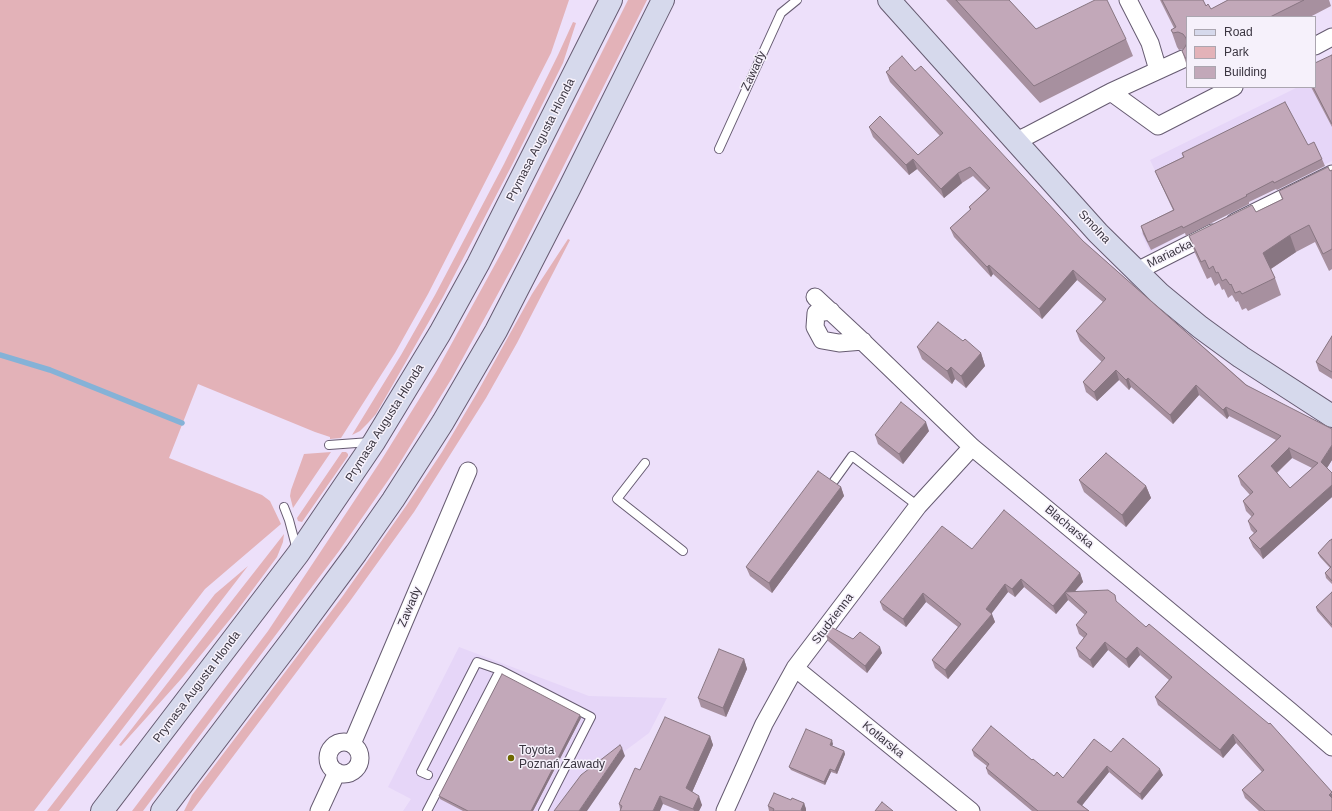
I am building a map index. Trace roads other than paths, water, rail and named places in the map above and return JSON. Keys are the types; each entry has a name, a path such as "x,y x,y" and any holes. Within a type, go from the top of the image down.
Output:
{"main road":[{"name":"Prymasa Augusta Hlonda","path":"102,811 298,554 374,442 440,333 478,264 611,0"},
{"path":"162,811 356,553 393,500 447,416 496,330 543,240 663,0"},
{"name":"Smolna","path":"889,0 1098,233 1160,294 1200,327 1241,357 1332,416"}],"street":[{"path":"1128,0 1150,43 1158,70"},
{"path":"1316,45 1332,37"},
{"path":"1016,141 1110,92 1183,59"},
{"path":"1110,92 1158,126 1232,88"},
{"name":"Mariacka","path":"1137,270 1332,174"},
{"name":"Blacharska","path":"815,297 863,341 972,447 1290,710 1332,747"},
{"path":"830,311 816,314 815,327 822,340 839,343 863,341"},
{"name":"Studzienna","path":"725,811 764,724 795,668 918,506 972,447"},
{"name":"Zawady","path":"319,811 337,772 329,764 328,757 330,751 340,742 352,744 468,471"},
{"name":"Kotlarska","path":"795,668 970,811"}],"lane":[{"name":"Zawady","path":"719,149 781,13 798,0"},
{"path":"329,445 374,442"},
{"path":"834,481 852,456 918,506"},
{"path":"645,463 617,499 683,551"},
{"path":"284,507 298,554"},
{"path":"428,775 421,772 477,662 500,670 592,717 543,811"},
{"path":"427,811 500,670"}],"waterway":[{"path":"0,355 50,370 182,423"}],"place":[{"name":"Toyota Poznań Zawady","path":"511,758"}]}
